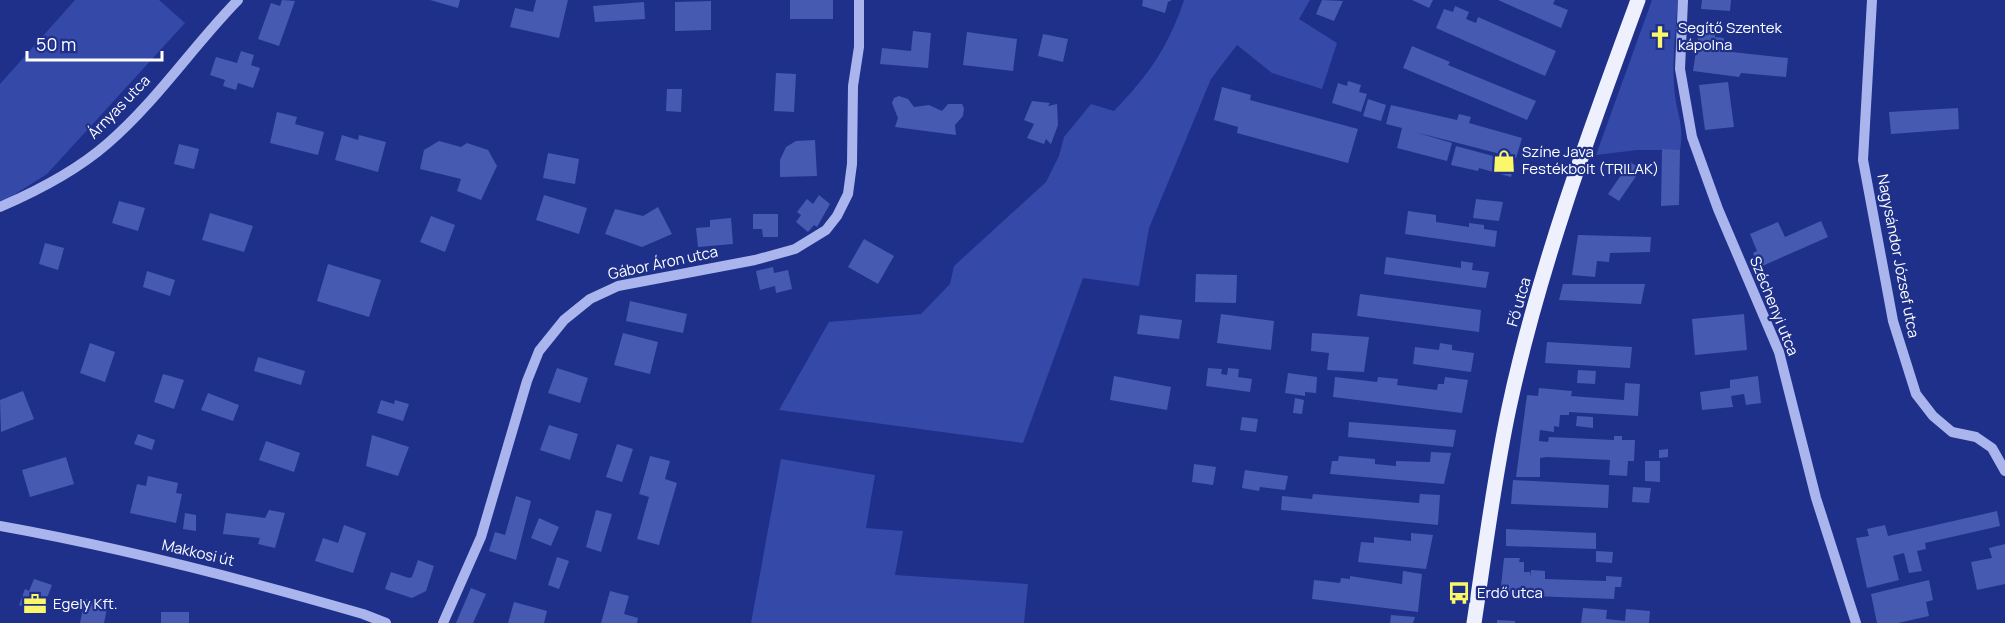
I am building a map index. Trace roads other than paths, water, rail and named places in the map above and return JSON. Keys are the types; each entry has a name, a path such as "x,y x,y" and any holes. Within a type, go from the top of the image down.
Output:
{"main road":[{"name":"Fő utca","path":"1474,623 1509,407 1522,357 1575,176 1638,0"}],"street":[{"name":"Árnyas utca","path":"0,207 81,164 108,144 133,119 238,0"},
{"name":"Gábor Áron utca","path":"443,623 481,537 527,381 539,351 557,328 578,308 602,291 626,284 755,260 795,249 826,230 837,216 848,194 852,164 853,86 859,47 859,0"},
{"name":"Széchenyi utca","path":"1683,0 1680,69 1692,137 1718,209 1779,352 1816,498 1856,623"},
{"name":"Nagysándor József utca","path":"1872,0 1863,160 1893,321 1916,394 1927,409 1952,432 1976,437 1992,448 2005,471"},
{"name":"Makkosi út","path":"0,526 196,567 363,614 386,623"}],"place":[{"name":"Segítő Szentek kápolna","path":"1660,37"},
{"name":"Színe Java Festékbolt (TRILAK)","path":"1504,161"},
{"name":"Erdő utca","path":"1459,593"},
{"name":"Egely Kft.","path":"35,604"}]}
